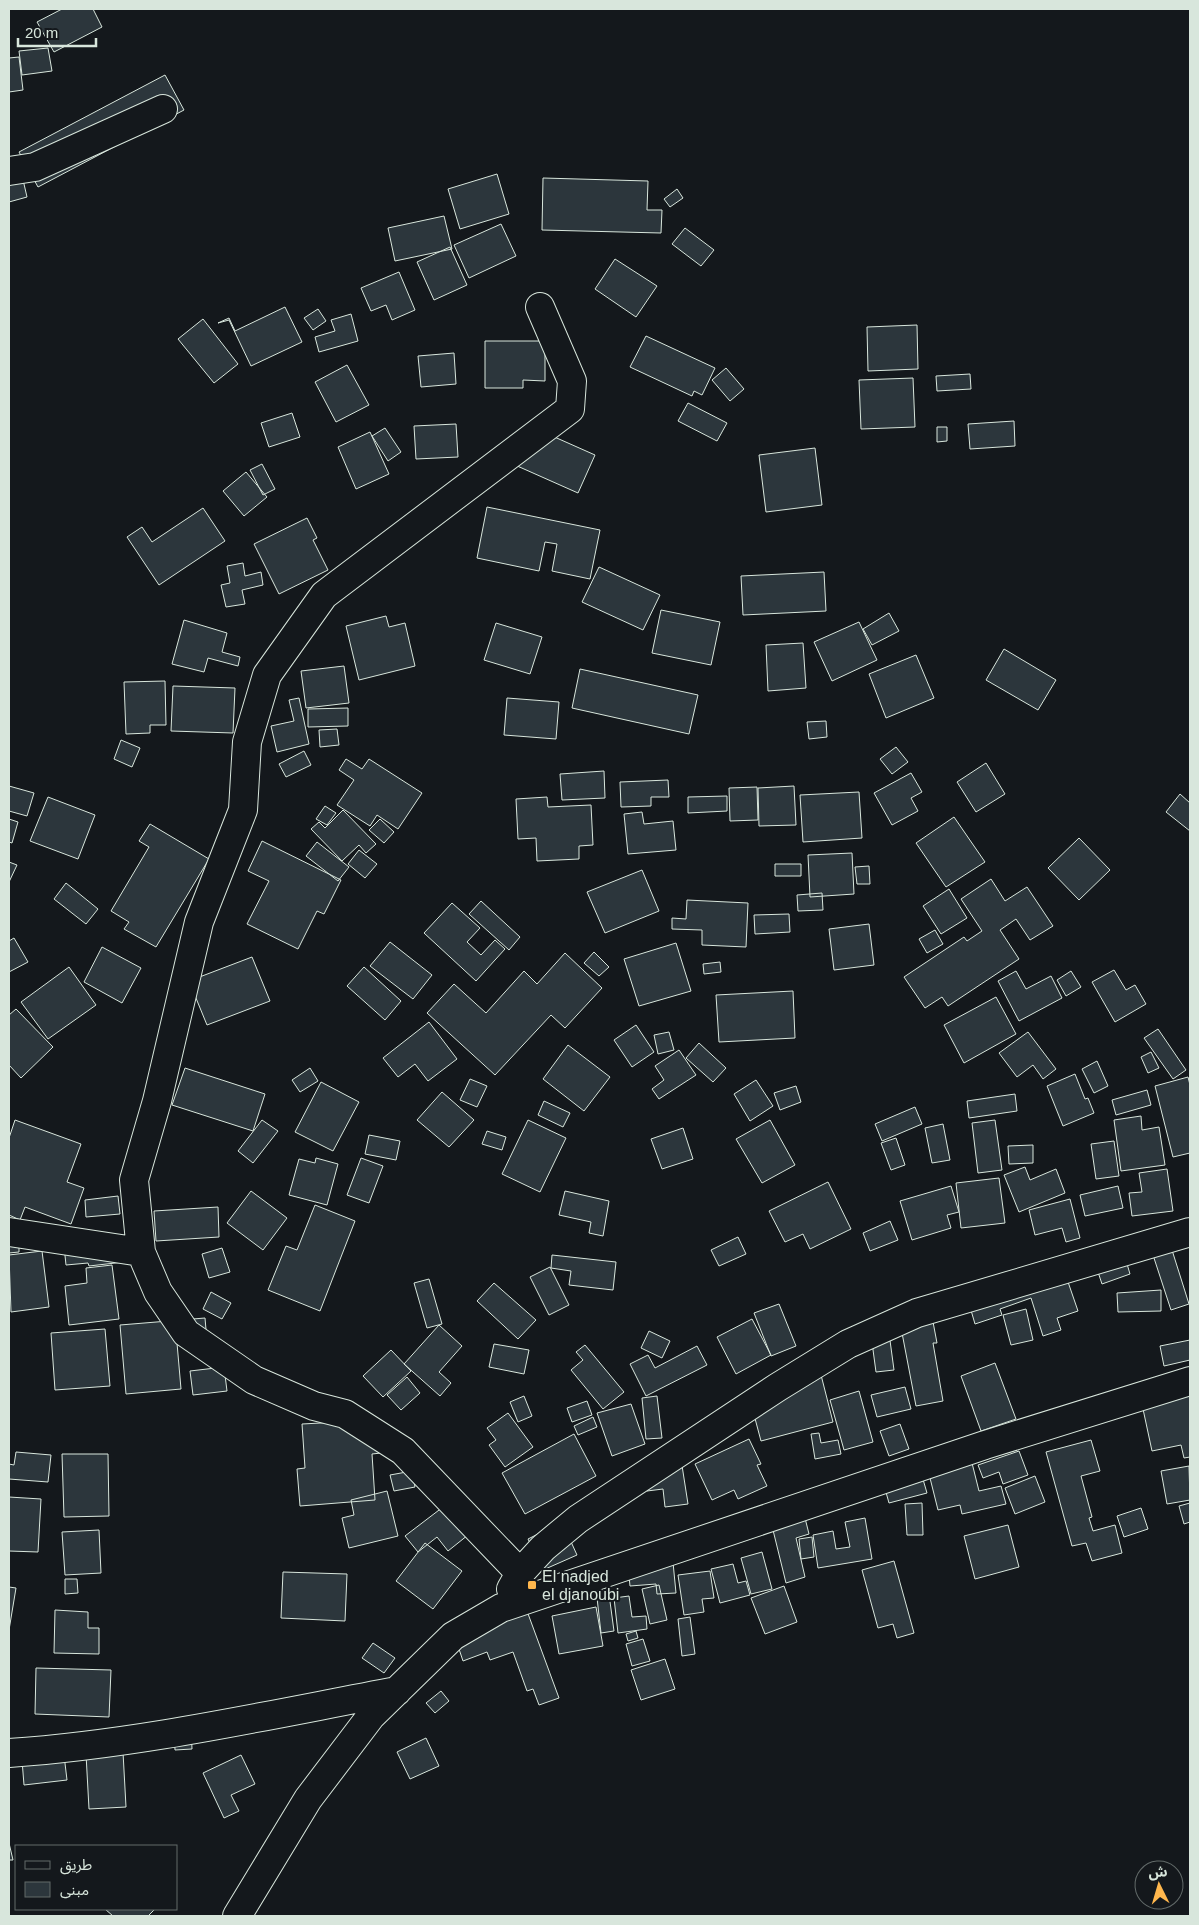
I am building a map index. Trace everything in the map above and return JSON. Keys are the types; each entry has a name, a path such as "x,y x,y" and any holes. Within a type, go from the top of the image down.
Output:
{"street":[{"path":"9,171 35,166 163,109"},
{"path":"520,1573 403,1451 345,1414 314,1406 254,1380 186,1333 158,1292 141,1252 134,1180 158,1101 199,922 242,810 247,742 267,675 324,595 570,409 572,381 540,307"},
{"path":"9,1232 141,1252"},
{"path":"501,1608 520,1573 543,1548 578,1519 778,1387 848,1344 917,1313 1190,1232"},
{"path":"237,1916 308,1799 371,1716 453,1636 501,1608 985,1445 1190,1381"},
{"path":"9,1753 58,1750 158,1735 397,1690"}],"building":[{"path":"62,9 93,9 102,27 54,52 37,22"},
{"path":"48,48 52,71 22,75 19,51"},
{"path":"19,57 23,90 9,92 9,58"},
{"path":"165,75 184,110 38,187 19,152"},
{"path":"18,158 27,197 9,202 9,160"},
{"path":"497,174 509,214 460,229 448,189"},
{"path":"543,178 648,181 647,210 662,210 661,233 542,230"},
{"path":"677,189 683,198 670,207 664,199"},
{"path":"444,216 452,249 395,261 388,228"},
{"path":"501,224 516,256 469,278 454,245"},
{"path":"685,228 714,250 701,266 672,244"},
{"path":"450,247 467,285 434,300 417,262"},
{"path":"615,259 657,286 636,317 595,289"},
{"path":"399,272 415,310 392,320 386,305 371,311 361,288"},
{"path":"285,307 302,342 251,366 229,320 218,323 229,318 235,331"},
{"path":"318,309 326,321 313,330 304,318"},
{"path":"351,314 358,341 319,352 315,337 335,331 331,320"},
{"path":"203,319 238,364 214,383 178,339"},
{"path":"917,325 918,369 868,371 867,327"},
{"path":"646,336 715,368 702,395 694,391 692,396 630,367"},
{"path":"485,341 545,341 545,381 523,380 523,388 485,388"},
{"path":"454,353 456,384 421,387 418,356"},
{"path":"347,365 369,405 336,422 315,382"},
{"path":"726,368 744,389 730,401 712,380"},
{"path":"970,374 971,389 937,391 936,376"},
{"path":"913,378 915,427 861,429 859,380"},
{"path":"688,403 727,423 717,441 678,421"},
{"path":"292,413 300,437 269,447 261,423"},
{"path":"1014,421 1015,446 970,449 968,424"},
{"path":"456,424 458,457 416,459 414,426"},
{"path":"532,427 595,455 578,493 515,465"},
{"path":"937,427 947,427 947,441 937,442"},
{"path":"385,428 401,452 388,461 372,436"},
{"path":"370,432 389,474 356,489 338,447"},
{"path":"815,448 822,505 766,512 759,455"},
{"path":"262,464 275,489 263,495 250,470"},
{"path":"246,472 267,497 244,516 223,491"},
{"path":"487,507 600,530 590,579 552,571 557,544 545,542 539,571 477,558"},
{"path":"203,508 225,541 159,585 127,537 142,527 152,542"},
{"path":"307,518 317,538 313,540 328,570 279,594 254,544"},
{"path":"243,563 245,576 261,572 263,585 242,590 245,604 226,607 221,585 230,583 227,566"},
{"path":"599,567 660,595 643,630 582,602"},
{"path":"824,572 826,611 743,615 741,576"},
{"path":"661,610 720,622 711,665 652,653"},
{"path":"889,613 899,631 872,645 863,629"},
{"path":"386,616 389,627 405,623 415,666 359,680 346,626"},
{"path":"184,620 227,633 222,652 240,657 238,666 208,658 204,672 172,664"},
{"path":"859,622 877,660 832,681 814,642"},
{"path":"496,623 542,637 530,674 484,660"},
{"path":"803,643 806,688 768,691 766,645"},
{"path":"1004,649 1056,680 1038,710 986,680"},
{"path":"916,655 934,698 886,718 869,674"},
{"path":"344,666 349,703 306,708 301,671"},
{"path":"580,669 698,695 689,734 572,708"},
{"path":"165,681 166,725 150,725 150,733 126,734 124,682"},
{"path":"173,686 235,688 233,733 171,731"},
{"path":"299,698 309,744 277,752 271,726 294,721 289,700"},
{"path":"507,698 559,702 556,739 504,735"},
{"path":"348,708 348,726 308,727 308,709"},
{"path":"826,721 827,737 809,739 807,722"},
{"path":"337,729 339,745 320,747 319,730"},
{"path":"121,740 140,748 132,767 114,759"},
{"path":"896,747 908,762 892,774 880,759"},
{"path":"304,751 311,765 286,777 279,764"},
{"path":"346,759 362,769 369,759 422,793 398,829 377,815 370,826 337,805 354,780 339,770"},
{"path":"986,763 1005,794 976,812 957,782"},
{"path":"604,771 605,798 562,800 560,774"},
{"path":"911,773 922,792 911,798 918,811 892,825 874,793"},
{"path":"668,780 669,797 651,797 651,806 621,807 620,782"},
{"path":"9,786 34,793 27,816 9,811"},
{"path":"794,786 796,825 759,826 758,788"},
{"path":"757,787 758,820 730,821 729,788"},
{"path":"859,792 862,838 803,842 800,795"},
{"path":"1180,794 1190,803 1190,831 1166,812"},
{"path":"727,796 727,811 688,813 688,797"},
{"path":"48,797 95,815 78,859 30,841"},
{"path":"547,797 548,807 591,805 593,845 579,846 579,859 537,861 536,838 518,839 516,799"},
{"path":"325,806 336,813 327,825 316,819"},
{"path":"343,810 376,844 366,853 359,845 342,861 311,829 319,822 325,828"},
{"path":"642,812 644,824 673,821 676,850 628,854 624,814"},
{"path":"954,817 985,862 946,887 916,843"},
{"path":"9,819 18,822 12,843 9,842"},
{"path":"380,819 394,832 384,843 369,830"},
{"path":"150,824 209,859 156,947 124,929 129,922 111,911 149,847 139,841"},
{"path":"1079,838 1110,870 1079,900 1048,868"},
{"path":"262,841 341,880 324,914 317,911 298,949 247,924 269,881 248,871"},
{"path":"317,842 349,867 338,881 306,856"},
{"path":"359,850 377,864 365,878 348,864"},
{"path":"852,853 854,894 810,897 808,855"},
{"path":"9,862 17,865 9,882"},
{"path":"775,864 801,864 801,876 775,876"},
{"path":"869,866 870,884 857,884 855,867"},
{"path":"642,870 659,911 605,933 587,892"},
{"path":"991,879 1005,901 1027,887 1053,926 1030,940 1016,919 1000,930 1019,959 948,1006 942,997 925,1008 904,977 964,937 967,941 982,931 961,899"},
{"path":"66,883 98,909 86,924 54,899"},
{"path":"949,889 967,918 941,934 923,906"},
{"path":"822,893 823,910 798,911 797,895"},
{"path":"687,900 748,903 746,947 702,945 702,930 672,929 672,918 686,919"},
{"path":"481,901 520,937 509,950 469,914"},
{"path":"452,903 480,928 467,942 481,955 495,940 505,949 476,981 424,933"},
{"path":"789,914 790,932 755,934 754,915"},
{"path":"869,924 874,965 834,970 829,929"},
{"path":"935,930 943,944 927,953 919,939"},
{"path":"14,938 28,962 9,972 9,941"},
{"path":"390,942 432,975 413,999 370,966"},
{"path":"676,943 691,991 639,1006 624,959"},
{"path":"102,947 141,968 122,1003 84,982"},
{"path":"594,952 609,967 599,976 584,963"},
{"path":"565,953 602,988 565,1028 551,1015 495,1075 427,1013 454,984 486,1013 524,971 537,984"},
{"path":"252,957 270,1001 207,1025 189,981"},
{"path":"720,962 721,972 704,974 703,964"},
{"path":"69,967 96,1005 48,1039 21,1002"},
{"path":"364,967 401,1001 385,1020 347,986"},
{"path":"1114,970 1126,990 1135,985 1146,1004 1115,1022 1092,982"},
{"path":"1016,971 1026,989 1051,976 1062,998 1019,1021 998,981"},
{"path":"1071,971 1081,987 1066,996 1057,980"},
{"path":"793,991 795,1038 719,1042 716,995"},
{"path":"996,997 1016,1034 964,1063 944,1025"},
{"path":"16,1009 53,1047 21,1078 9,1065 9,1015"},
{"path":"429,1022 457,1059 428,1081 415,1064 398,1077 383,1058"},
{"path":"636,1025 654,1052 632,1067 614,1040"},
{"path":"1158,1029 1186,1070 1173,1079 1144,1038"},
{"path":"669,1032 674,1050 658,1054 654,1035"},
{"path":"1028,1032 1056,1069 1043,1079 1033,1065 1017,1077 999,1053"},
{"path":"699,1043 726,1068 713,1082 686,1058"},
{"path":"568,1045 610,1077 584,1111 543,1079"},
{"path":"679,1050 696,1075 659,1099 652,1089 664,1080 655,1066"},
{"path":"1151,1052 1159,1068 1148,1073 1141,1057"},
{"path":"1097,1061 1108,1086 1094,1093 1082,1069"},
{"path":"185,1068 265,1094 253,1131 172,1105"},
{"path":"310,1068 318,1081 300,1092 292,1080"},
{"path":"1075,1074 1085,1099 1088,1098 1094,1113 1063,1126 1047,1086"},
{"path":"1188,1077 1190,1085 1190,1153 1173,1157 1155,1086"},
{"path":"470,1079 487,1086 477,1107 460,1100"},
{"path":"756,1080 773,1106 750,1121 734,1094"},
{"path":"321,1082 359,1102 333,1151 295,1132"},
{"path":"796,1086 801,1102 780,1110 774,1093"},
{"path":"1147,1090 1151,1105 1116,1115 1112,1100"},
{"path":"442,1092 474,1120 449,1147 417,1120"},
{"path":"1015,1094 1017,1111 969,1118 967,1101"},
{"path":"544,1101 570,1113 563,1127 538,1115"},
{"path":"915,1107 922,1124 882,1141 875,1124"},
{"path":"1141,1116 1142,1130 1159,1127 1165,1165 1121,1171 1114,1120"},
{"path":"15,1120 81,1144 67,1182 84,1188 71,1224 25,1207 20,1220 9,1215 9,1138"},
{"path":"262,1120 278,1131 253,1163 238,1151"},
{"path":"528,1120 566,1138 540,1192 502,1174"},
{"path":"770,1120 795,1165 762,1183 736,1139"},
{"path":"995,1120 1002,1170 978,1173 972,1123"},
{"path":"943,1124 950,1160 932,1163 925,1128"},
{"path":"683,1128 693,1159 662,1169 651,1139"},
{"path":"487,1131 506,1137 502,1150 482,1144"},
{"path":"369,1135 400,1141 396,1160 365,1154"},
{"path":"896,1138 905,1165 891,1170 881,1143"},
{"path":"1114,1141 1119,1176 1096,1179 1091,1144"},
{"path":"1033,1145 1033,1163 1009,1164 1008,1146"},
{"path":"316,1158 338,1164 327,1205 289,1195 299,1159 315,1163"},
{"path":"361,1158 383,1166 369,1203 347,1195"},
{"path":"1025,1167 1030,1180 1056,1169 1065,1193 1019,1212 1004,1175"},
{"path":"1167,1169 1173,1211 1132,1216 1129,1193 1142,1192 1139,1173"},
{"path":"999,1178 1005,1223 961,1228 956,1183"},
{"path":"828,1182 851,1229 810,1249 803,1234 785,1242 769,1211"},
{"path":"951,1186 959,1212 947,1215 951,1228 912,1240 900,1201"},
{"path":"1118,1186 1123,1208 1085,1216 1080,1195"},
{"path":"251,1191 287,1218 263,1250 227,1223"},
{"path":"565,1191 609,1201 603,1236 589,1233 591,1222 559,1215"},
{"path":"118,1196 120,1214 86,1217 85,1200"},
{"path":"1070,1199 1080,1238 1066,1242 1062,1228 1035,1235 1029,1210"},
{"path":"315,1205 355,1221 320,1311 268,1290 286,1246 297,1250"},
{"path":"218,1207 219,1237 156,1241 154,1211"},
{"path":"890,1221 898,1240 870,1251 863,1233"},
{"path":"1166,1231 1189,1304 1171,1310 1153,1255"},
{"path":"738,1237 746,1254 719,1266 711,1250"},
{"path":"9,1239 19,1239 19,1252 9,1253"},
{"path":"64,1246 124,1262 89,1266 88,1263 66,1265"},
{"path":"1122,1247 1130,1274 1102,1284 1097,1269 1067,1279 1078,1311 1057,1318 1061,1330 1043,1336 1031,1298 1000,1309 1002,1315 975,1324 968,1300"},
{"path":"222,1248 230,1272 209,1278 202,1254"},
{"path":"42,1251 49,1307 11,1312 9,1255"},
{"path":"552,1255 616,1262 613,1290 569,1285 571,1271 551,1268"},
{"path":"112,1265 119,1319 69,1325 65,1286 87,1283 86,1268"},
{"path":"550,1267 569,1305 549,1315 530,1277"},
{"path":"429,1279 442,1324 427,1328 414,1283"},
{"path":"494,1283 536,1320 518,1339 477,1301"},
{"path":"1161,1290 1161,1311 1118,1312 1117,1293"},
{"path":"211,1292 231,1303 222,1319 203,1309"},
{"path":"779,1304 796,1346 771,1356 754,1313"},
{"path":"930,1306 937,1343 933,1343 943,1401 916,1406 898,1312"},
{"path":"1026,1309 1033,1340 1011,1345 1003,1315"},
{"path":"205,1318 207,1341 177,1343 181,1389 126,1394 120,1325"},
{"path":"752,1319 771,1355 736,1374 717,1337"},
{"path":"439,1325 462,1346 439,1372 451,1383 440,1396 404,1364"},
{"path":"105,1329 110,1386 55,1390 51,1333"},
{"path":"649,1331 670,1341 662,1358 641,1348"},
{"path":"889,1333 894,1370 876,1372 871,1335"},
{"path":"1190,1340 1190,1360 1164,1366 1160,1346"},
{"path":"494,1344 529,1350 524,1374 489,1367"},
{"path":"585,1345 624,1392 603,1409 571,1370 583,1360 576,1352"},
{"path":"697,1346 707,1365 646,1396 630,1364 648,1355 655,1368"},
{"path":"391,1350 411,1371 383,1397 363,1376"},
{"path":"995,1363 1016,1419 981,1431 961,1376"},
{"path":"224,1367 227,1391 193,1395 190,1371"},
{"path":"820,1371 833,1422 761,1441 749,1396"},
{"path":"407,1377 420,1393 401,1410 387,1395"},
{"path":"1190,1384 1190,1457 1184,1458 1181,1445 1152,1451 1140,1395"},
{"path":"905,1387 911,1409 877,1417 871,1395"},
{"path":"859,1391 873,1442 844,1450 830,1400"},
{"path":"524,1396 532,1416 518,1422 510,1402"},
{"path":"657,1396 662,1438 646,1439 642,1398"},
{"path":"587,1401 592,1415 572,1422 567,1408"},
{"path":"631,1404 645,1444 612,1456 597,1413"},
{"path":"508,1413 533,1447 505,1467 489,1445 496,1440 487,1428"},
{"path":"593,1417 597,1427 578,1435 574,1426"},
{"path":"358,1421 381,1453 372,1454 375,1500 300,1506 297,1469 305,1468 302,1424"},
{"path":"900,1424 909,1449 889,1456 880,1431"},
{"path":"819,1433 821,1443 838,1440 841,1454 815,1459 811,1434"},
{"path":"574,1434 596,1476 525,1514 502,1473"},
{"path":"749,1439 761,1464 757,1465 767,1486 738,1499 734,1490 712,1500 695,1464"},
{"path":"1091,1440 1100,1471 1081,1476 1092,1517 1089,1518 1093,1531 1115,1525 1122,1553 1092,1561 1086,1543 1072,1546 1046,1452"},
{"path":"1019,1451 1028,1475 1003,1484 999,1472 983,1478 978,1465"},
{"path":"16,1452 51,1455 48,1482 9,1479 9,1464 14,1465"},
{"path":"62,1454 108,1454 109,1516 64,1517"},
{"path":"970,1455 979,1491 1001,1486 1006,1504 962,1514 960,1505 938,1510 927,1466"},
{"path":"681,1459 688,1504 665,1507 663,1489 647,1491 643,1464"},
{"path":"1189,1466 1190,1500 1167,1504 1161,1471"},
{"path":"920,1469 927,1493 889,1503 882,1478"},
{"path":"412,1471 415,1487 394,1491 390,1475"},
{"path":"1035,1476 1045,1502 1015,1514 1005,1488"},
{"path":"387,1491 398,1536 349,1548 342,1518 354,1515 351,1500"},
{"path":"9,1497 41,1499 38,1552 9,1551"},
{"path":"922,1503 923,1535 907,1535 905,1504"},
{"path":"1190,1503 1190,1522 1184,1524 1179,1506"},
{"path":"443,1507 464,1535 475,1527 448,1551 437,1537 418,1552 405,1536"},
{"path":"1141,1508 1148,1529 1124,1537 1117,1516"},
{"path":"805,1518 809,1534 796,1538 805,1577 786,1583 772,1526"},
{"path":"865,1518 872,1559 818,1568 813,1535 833,1531 836,1549 850,1547 845,1522"},
{"path":"562,1522 577,1555 543,1570 528,1539"},
{"path":"1008,1525 1019,1567 975,1579 964,1536"},
{"path":"99,1530 101,1573 65,1575 62,1532"},
{"path":"812,1537 814,1557 801,1559 799,1539"},
{"path":"425,1543 462,1571 433,1609 396,1581"},
{"path":"672,1552 676,1593 657,1594 656,1584 630,1586 627,1556"},
{"path":"762,1552 772,1589 751,1594 741,1558"},
{"path":"894,1561 914,1633 897,1638 893,1624 878,1628 862,1570"},
{"path":"733,1564 738,1583 746,1581 750,1595 720,1603 711,1569"},
{"path":"710,1571 714,1598 702,1599 704,1612 684,1615 678,1575"},
{"path":"283,1572 347,1574 345,1621 281,1618"},
{"path":"65,1579 77,1579 78,1593 65,1594"},
{"path":"659,1585 667,1620 650,1624 642,1589"},
{"path":"784,1586 797,1622 765,1634 751,1598"},
{"path":"9,1587 16,1588 9,1630"},
{"path":"608,1587 614,1631 601,1633 596,1589"},
{"path":"629,1596 632,1617 646,1616 647,1629 618,1633 614,1598"},
{"path":"596,1607 603,1646 559,1654 552,1616"},
{"path":"55,1610 88,1612 88,1628 99,1628 99,1654 54,1653"},
{"path":"527,1611 559,1698 539,1705 533,1689 527,1691 513,1652 490,1660 487,1652 463,1661 455,1637"},
{"path":"690,1617 695,1654 682,1656 678,1619"},
{"path":"636,1631 638,1638 628,1641 626,1634"},
{"path":"643,1639 650,1661 632,1666 626,1644"},
{"path":"373,1643 395,1658 384,1673 362,1658"},
{"path":"665,1659 675,1689 641,1700 631,1670"},
{"path":"36,1668 111,1670 109,1717 35,1714"},
{"path":"441,1691 449,1701 435,1713 426,1703"},
{"path":"191,1727 192,1749 175,1750 174,1728"},
{"path":"426,1738 439,1766 410,1779 397,1752"},
{"path":"123,1752 126,1807 89,1809 86,1754"},
{"path":"64,1755 67,1780 24,1785 22,1760"},
{"path":"241,1755 255,1784 231,1795 239,1811 224,1818 203,1773"},
{"path":"9,1843 13,1860 9,1860"},
{"path":"106,1910 154,1910 148,1916 113,1916"}],"place":[{"name":"El nadjed el djanoubi","path":"532,1585"}]}
